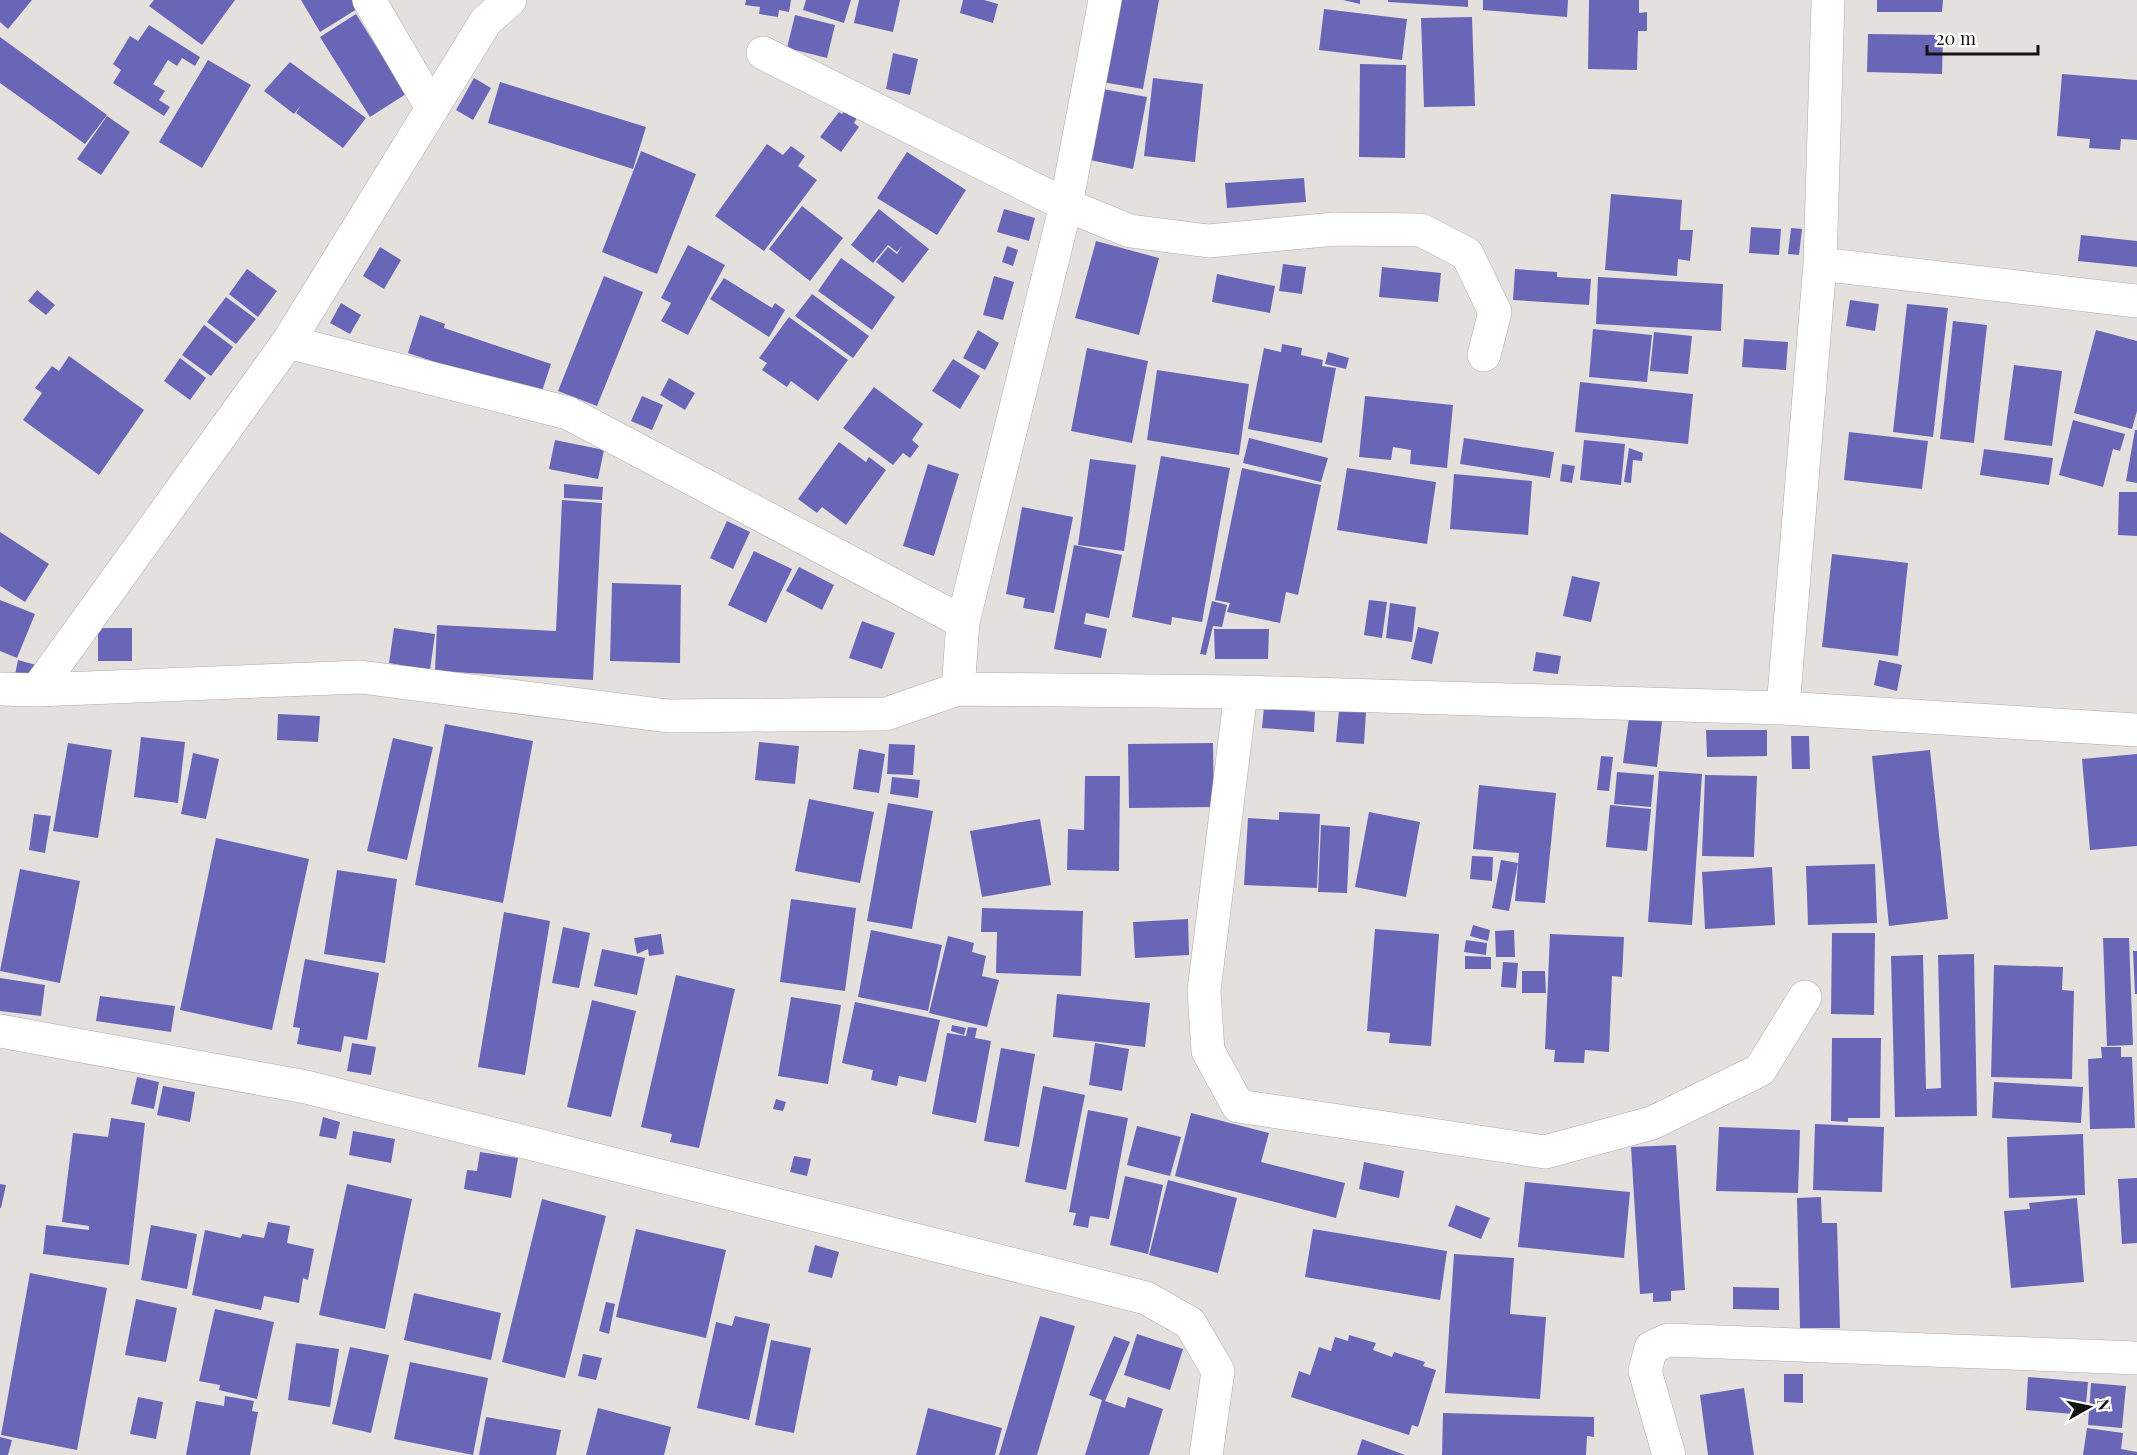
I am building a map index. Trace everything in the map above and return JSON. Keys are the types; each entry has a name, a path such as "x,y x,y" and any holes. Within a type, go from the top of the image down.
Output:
{"street":[{"path":"369,0 432,108"},
{"path":"37,690 288,342 486,21 510,0"},
{"path":"958,689 963,622 1066,205 1105,0"},
{"path":"1783,708 1820,264 1828,0"},
{"path":"764,53 1066,205 1130,231 1209,241 1335,229 1421,230 1467,254 1495,312 1484,355"},
{"path":"1820,264 2137,301"},
{"path":"288,342 568,413 963,622"},
{"path":"0,689 37,690 360,677 680,716 886,714 958,689 1241,692 1783,708 2137,730"},
{"path":"1241,692 1204,991 1208,1051 1238,1106 1545,1152 1652,1123 1760,1070 1805,997"},
{"path":"0,1031 306,1087 1146,1298 1190,1323 1218,1371 1206,1455"},
{"path":"1669,1455 1645,1371 1651,1348 1668,1340 2137,1358"}],"building":[{"path":"0,0 32,0 8,29 0,22"},
{"path":"154,0 235,0 202,45 149,6"},
{"path":"301,0 352,0 357,9 320,32"},
{"path":"746,0 791,0 789,12 779,10 778,17 759,14 760,7 745,5"},
{"path":"806,0 851,0 844,23 803,10"},
{"path":"859,0 900,0 893,32 854,23"},
{"path":"963,0 984,0 998,4 993,23 960,13"},
{"path":"1117,0 1159,0 1143,89 1102,82"},
{"path":"1343,0 1360,0 1360,4"},
{"path":"1388,0 1468,0 1468,7 1388,2"},
{"path":"1483,0 1568,0 1567,17 1483,10"},
{"path":"1589,0 1639,0 1639,13 1647,12 1647,31 1638,31 1637,70 1588,69"},
{"path":"1877,0 1943,0 1942,12 1877,12"},
{"path":"1324,9 1407,19 1402,60 1319,50"},
{"path":"356,14 406,94 370,117 320,37"},
{"path":"795,15 835,25 827,58 787,48"},
{"path":"1472,17 1475,106 1424,107 1421,18"},
{"path":"149,25 200,57 195,66 182,58 177,66 168,60 153,84 165,91 159,100 170,107 164,116 113,83 121,70 113,64 130,36 138,41"},
{"path":"1868,34 1943,35 1942,74 1867,72"},
{"path":"0,37 107,115 85,144 0,83"},
{"path":"893,53 918,59 910,95 886,89"},
{"path":"208,60 251,85 202,168 159,142"},
{"path":"290,62 366,118 343,148 296,113 301,105 294,114 264,91"},
{"path":"1360,64 1406,65 1405,158 1359,157"},
{"path":"2062,74 2137,80 2137,140 2121,139 2120,150 2089,148 2090,139 2057,136"},
{"path":"474,78 491,88 473,120 456,110"},
{"path":"1153,78 1203,84 1195,162 1144,156"},
{"path":"500,82 646,127 633,169 488,123"},
{"path":"1103,89 1147,97 1133,169 1090,160"},
{"path":"846,109 857,118 854,123 859,127 841,152 820,137 839,112 842,114"},
{"path":"107,116 130,132 101,175 77,159"},
{"path":"767,144 783,155 791,146 805,156 798,166 817,180 764,251 715,216"},
{"path":"641,151 696,174 657,274 602,252"},
{"path":"907,152 966,190 937,235 877,198"},
{"path":"1304,178 1306,202 1227,208 1225,183"},
{"path":"1611,194 1682,200 1680,230 1693,230 1690,261 1678,259 1677,276 1605,270"},
{"path":"802,206 843,238 810,281 769,249"},
{"path":"879,209 929,249 903,283 876,262 888,247 897,254 902,246 897,252 888,245 873,263 851,245"},
{"path":"1004,209 1035,218 1029,241 997,232"},
{"path":"1751,227 1781,229 1779,255 1749,253"},
{"path":"1791,228 1802,229 1799,255 1788,254"},
{"path":"2081,235 2137,241 2137,267 2078,261"},
{"path":"1096,241 1159,258 1139,335 1075,318"},
{"path":"688,245 725,265 688,335 661,321 671,303 661,298"},
{"path":"1007,246 1018,250 1013,266 1002,262"},
{"path":"380,247 401,260 384,289 363,276"},
{"path":"841,258 895,297 872,330 818,291"},
{"path":"1283,264 1306,267 1302,294 1279,291"},
{"path":"1382,267 1441,273 1438,302 1379,297"},
{"path":"247,269 277,291 258,317 229,294"},
{"path":"1515,269 1557,272 1557,277 1591,279 1589,305 1513,300"},
{"path":"1217,274 1275,286 1270,313 1212,302"},
{"path":"604,276 643,292 597,406 558,391"},
{"path":"994,276 1014,282 1003,320 983,315"},
{"path":"1598,277 1723,284 1721,331 1596,324"},
{"path":"724,278 772,308 775,303 785,310 769,337 710,299"},
{"path":"37,290 55,305 46,315 28,301"},
{"path":"812,294 869,336 853,358 795,316"},
{"path":"226,297 256,319 236,344 207,322"},
{"path":"1850,300 1879,304 1875,331 1846,326"},
{"path":"341,303 361,315 350,334 330,323"},
{"path":"1907,304 1948,308 1933,437 1893,432"},
{"path":"420,315 445,324 444,328 551,364 540,397 408,353"},
{"path":"789,317 848,360 818,401 791,381 787,387 762,370 767,363 759,358"},
{"path":"1953,321 1987,325 1974,443 1940,439"},
{"path":"204,325 233,347 211,376 182,355"},
{"path":"1593,329 1652,335 1647,382 1589,377"},
{"path":"978,330 999,343 985,370 963,358"},
{"path":"2096,330 2137,341 2137,411 2132,429 2074,413"},
{"path":"1654,332 1692,336 1688,374 1650,371"},
{"path":"1744,339 1788,342 1786,370 1742,367"},
{"path":"1282,344 1302,348 1301,355 1323,360 1322,366 1336,368 1322,443 1248,429 1264,348 1281,352"},
{"path":"1087,348 1148,361 1132,443 1071,431"},
{"path":"1328,352 1349,358 1346,369 1325,364"},
{"path":"69,356 144,410 99,475 23,420 42,393 35,388 52,366 59,371"},
{"path":"180,358 206,378 190,400 164,381"},
{"path":"953,359 980,376 960,409 932,391"},
{"path":"2014,365 2062,371 2052,446 2004,440"},
{"path":"1157,370 1249,384 1239,455 1147,440"},
{"path":"669,378 695,393 685,410 660,395"},
{"path":"1580,382 1693,394 1688,444 1575,432"},
{"path":"874,387 923,424 912,440 919,446 910,458 903,453 893,465 843,428"},
{"path":"642,396 663,405 652,430 631,421"},
{"path":"1365,396 1453,405 1447,468 1410,464 1411,450 1393,447 1391,460 1359,457"},
{"path":"2073,420 2125,434 2120,451 2113,449 2103,487 2059,475"},
{"path":"2135,430 2137,430 2137,483 2126,481"},
{"path":"1849,432 1928,441 1922,489 1844,480"},
{"path":"1249,438 1328,458 1321,482 1243,463"},
{"path":"1464,438 1554,452 1550,478 1460,464"},
{"path":"555,440 604,450 598,479 549,469"},
{"path":"1584,440 1625,444 1621,485 1580,480"},
{"path":"839,442 866,462 869,457 886,470 846,525 822,507 817,513 798,499"},
{"path":"1629,448 1643,453 1642,461 1633,460 1631,483 1624,482"},
{"path":"1984,449 2053,458 2049,485 1980,475"},
{"path":"1161,456 1230,468 1202,622 1172,617 1171,625 1132,617"},
{"path":"1090,459 1136,465 1124,551 1078,545"},
{"path":"928,464 959,474 934,556 903,546"},
{"path":"1562,464 1575,466 1572,483 1560,481"},
{"path":"1242,468 1321,485 1298,595 1286,592 1280,623 1227,612 1230,603 1215,600"},
{"path":"1347,468 1436,482 1427,544 1337,530"},
{"path":"1454,474 1532,481 1528,535 1450,529"},
{"path":"564,484 603,487 602,500 564,498"},
{"path":"2119,492 2137,492 2137,536 2118,535"},
{"path":"562,500 602,503 593,680 435,671 437,625 556,631"},
{"path":"1022,507 1073,517 1054,613 1023,608 1025,598 1006,594"},
{"path":"727,521 750,532 733,569 710,558"},
{"path":"0,532 49,564 25,602 0,586"},
{"path":"1074,545 1122,555 1109,618 1086,613 1084,624 1107,629 1101,658 1054,649"},
{"path":"754,551 792,569 766,623 728,605"},
{"path":"1832,554 1908,563 1898,656 1822,647"},
{"path":"799,567 834,585 822,610 786,591"},
{"path":"1572,576 1600,582 1591,622 1563,616"},
{"path":"612,583 681,585 680,663 610,661"},
{"path":"0,600 35,614 17,658 0,651"},
{"path":"1369,600 1387,602 1382,638 1364,635"},
{"path":"1212,601 1227,605 1222,627 1213,626 1206,655 1200,654"},
{"path":"1390,603 1416,607 1412,642 1386,638"},
{"path":"862,621 895,633 882,669 849,658"},
{"path":"1418,627 1439,632 1432,664 1411,659"},
{"path":"98,628 132,628 132,661 98,661"},
{"path":"394,628 435,634 430,670 389,663"},
{"path":"1214,629 1269,629 1268,659 1215,659"},
{"path":"1536,652 1561,656 1558,674 1533,671"},
{"path":"18,660 36,665 32,680 15,675"},
{"path":"1879,660 1902,665 1897,691 1874,685"},
{"path":"1264,707 1315,712 1314,732 1262,728"},
{"path":"1339,710 1366,712 1364,744 1336,742"},
{"path":"278,714 320,716 318,742 277,740"},
{"path":"1629,717 1662,721 1657,767 1623,763"},
{"path":"445,724 533,741 503,903 415,885"},
{"path":"1706,730 1767,730 1767,756 1707,757"},
{"path":"1791,736 1809,736 1810,769 1792,769"},
{"path":"141,737 185,742 178,803 134,797"},
{"path":"393,738 433,747 407,860 367,851"},
{"path":"759,742 799,746 795,784 755,780"},
{"path":"68,743 112,750 98,838 53,831"},
{"path":"1213,743 1214,807 1129,808 1128,744"},
{"path":"889,744 915,745 913,775 887,774"},
{"path":"859,749 885,754 879,793 853,789"},
{"path":"1930,750 1948,919 1889,926 1872,756"},
{"path":"193,753 219,759 206,819 181,814"},
{"path":"2137,754 2137,846 2090,850 2082,759"},
{"path":"1601,756 1613,757 1609,791 1597,790"},
{"path":"1659,771 1702,774 1692,925 1648,922"},
{"path":"1617,772 1654,775 1651,807 1614,804"},
{"path":"1705,775 1757,776 1754,857 1702,856"},
{"path":"1085,776 1120,776 1119,871 1067,870 1068,829 1084,830"},
{"path":"892,777 920,780 918,798 890,794"},
{"path":"1479,785 1556,793 1545,903 1515,901 1519,853 1473,849"},
{"path":"809,799 874,812 860,883 795,871"},
{"path":"888,803 933,811 912,929 867,921"},
{"path":"1610,805 1651,809 1647,851 1606,847"},
{"path":"1279,812 1320,814 1317,888 1244,885 1248,818 1279,820"},
{"path":"1369,812 1420,822 1406,897 1355,887"},
{"path":"34,814 51,816 45,853 29,850"},
{"path":"1040,819 1051,885 982,897 970,831"},
{"path":"1321,825 1350,827 1347,893 1318,892"},
{"path":"216,838 309,859 272,1030 180,1010"},
{"path":"1472,856 1493,857 1492,881 1470,879"},
{"path":"1501,860 1518,863 1509,911 1492,908"},
{"path":"1875,864 1877,923 1808,925 1806,866"},
{"path":"1772,867 1775,925 1705,929 1702,872"},
{"path":"20,869 80,881 60,983 0,971"},
{"path":"337,870 397,879 385,963 324,954"},
{"path":"791,899 856,908 845,991 780,982"},
{"path":"982,908 1083,911 1081,976 996,973 997,932 981,932"},
{"path":"504,912 550,921 525,1075 478,1067"},
{"path":"1188,919 1189,955 1135,958 1133,922"},
{"path":"1473,925 1490,930 1488,941 1470,936"},
{"path":"563,927 590,933 579,988 552,983"},
{"path":"1375,929 1439,934 1431,1046 1389,1043 1390,1033 1367,1031"},
{"path":"871,930 942,945 928,1011 858,997"},
{"path":"1514,930 1515,957 1496,957 1495,931"},
{"path":"1832,933 1875,933 1874,1015 1831,1014"},
{"path":"661,934 664,954 649,956 648,949 637,954 634,938"},
{"path":"1550,934 1624,937 1622,977 1612,976 1609,1052 1585,1050 1584,1063 1554,1062 1555,1050 1545,1049"},
{"path":"948,936 974,943 972,952 986,956 982,976 999,980 987,1027 929,1013"},
{"path":"2103,938 2129,938 2133,1045 2107,1046"},
{"path":"1466,940 1487,943 1486,955 1464,952"},
{"path":"602,949 645,958 637,995 594,986"},
{"path":"2133,951 2137,951 2137,994 2135,994"},
{"path":"1974,954 1977,1116 1895,1117 1891,956 1923,955 1926,1089 1941,1088 1938,955"},
{"path":"1465,956 1491,957 1491,969 1465,969"},
{"path":"305,959 379,973 367,1040 344,1036 341,1052 297,1044 300,1028 293,1027"},
{"path":"1503,962 1518,963 1516,988 1501,987"},
{"path":"1994,965 2063,967 2062,990 2074,991 2072,1079 1991,1077"},
{"path":"1522,971 1545,971 1546,993 1522,993"},
{"path":"676,975 735,989 699,1148 670,1142 672,1134 641,1127"},
{"path":"0,978 45,985 41,1016 0,1011"},
{"path":"1057,994 1150,1003 1145,1047 1053,1037"},
{"path":"100,996 175,1006 171,1032 96,1021"},
{"path":"791,997 841,1005 828,1084 778,1076"},
{"path":"592,1000 636,1011 611,1117 567,1107"},
{"path":"855,1002 940,1020 926,1082 899,1076 897,1086 871,1080 873,1070 842,1063"},
{"path":"952,1025 966,1028 964,1035 951,1031"},
{"path":"968,1027 977,1028 975,1038 991,1041 976,1123 932,1114 947,1033 966,1036"},
{"path":"1832,1038 1881,1038 1880,1118 1848,1118 1848,1122 1831,1121"},
{"path":"352,1043 376,1047 371,1075 347,1071"},
{"path":"1095,1043 1129,1049 1122,1091 1089,1085"},
{"path":"2101,1047 2121,1047 2121,1057 2132,1057 2135,1128 2090,1129 2088,1059 2102,1058"},
{"path":"1001,1048 1035,1054 1019,1147 984,1141"},
{"path":"137,1077 159,1082 154,1109 131,1104"},
{"path":"1994,1082 2083,1087 2081,1123 1992,1118"},
{"path":"163,1086 195,1092 190,1122 157,1115"},
{"path":"1043,1086 1085,1095 1066,1190 1025,1182"},
{"path":"776,1099 786,1102 783,1111 773,1109"},
{"path":"1088,1110 1128,1118 1109,1219 1090,1216 1088,1228 1073,1225 1076,1213 1069,1212"},
{"path":"1191,1113 1269,1133 1261,1162 1345,1183 1336,1218 1175,1176"},
{"path":"323,1117 340,1122 336,1139 319,1136"},
{"path":"111,1118 145,1123 129,1265 43,1254 46,1225 89,1230 89,1226 62,1222 73,1133 108,1137"},
{"path":"1815,1124 1884,1127 1882,1192 1813,1190"},
{"path":"1137,1126 1181,1137 1170,1176 1127,1165"},
{"path":"1719,1127 1800,1130 1798,1193 1716,1191"},
{"path":"353,1131 395,1139 391,1163 349,1155"},
{"path":"2083,1134 2085,1195 2009,1198 2007,1137"},
{"path":"1676,1145 1685,1290 1671,1291 1671,1301 1653,1302 1653,1293 1640,1294 1631,1147"},
{"path":"480,1152 518,1158 511,1198 464,1189 467,1170 477,1171"},
{"path":"794,1156 811,1159 807,1176 790,1172"},
{"path":"1364,1162 1404,1171 1399,1198 1359,1189"},
{"path":"1125,1176 1163,1185 1148,1254 1110,1245"},
{"path":"2137,1178 2137,1243 2122,1244 2118,1179"},
{"path":"1168,1180 1237,1198 1218,1273 1149,1255"},
{"path":"1525,1182 1630,1192 1624,1258 1518,1247"},
{"path":"0,1184 6,1185 1,1208 0,1208"},
{"path":"347,1184 412,1199 385,1329 319,1315"},
{"path":"1821,1197 1822,1223 1837,1223 1840,1328 1800,1328 1797,1198"},
{"path":"2077,1198 2084,1282 2011,1288 2004,1211 2030,1209 2029,1203"},
{"path":"542,1199 606,1216 565,1378 502,1362"},
{"path":"1456,1205 1490,1218 1481,1239 1448,1226"},
{"path":"268,1222 290,1226 287,1243 314,1249 308,1280 303,1278 299,1303 264,1296 261,1310 192,1295 205,1230 241,1238 242,1234 264,1238"},
{"path":"151,1225 197,1234 187,1289 141,1280"},
{"path":"636,1229 726,1250 706,1338 616,1317"},
{"path":"1313,1229 1447,1251 1440,1300 1305,1277"},
{"path":"815,1245 839,1252 832,1278 808,1272"},
{"path":"1454,1254 1514,1258 1510,1314 1546,1317 1540,1399 1445,1393"},
{"path":"30,1273 107,1288 77,1450 1,1435"},
{"path":"1733,1287 1779,1288 1779,1310 1733,1309"},
{"path":"414,1293 501,1313 491,1360 404,1340"},
{"path":"136,1299 177,1308 166,1362 125,1355"},
{"path":"606,1302 615,1304 609,1334 599,1331"},
{"path":"215,1309 274,1322 257,1399 219,1390 220,1385 199,1381"},
{"path":"735,1316 770,1324 749,1420 697,1408 716,1322 732,1326"},
{"path":"1040,1316 1075,1326 1037,1455 999,1455"},
{"path":"1137,1334 1183,1349 1170,1390 1124,1375"},
{"path":"1349,1335 1376,1343 1373,1350 1392,1357 1394,1352 1425,1362 1423,1366 1436,1370 1418,1427 1412,1425 1409,1435 1291,1397 1299,1371 1310,1375 1319,1347 1331,1351 1335,1337 1348,1341"},
{"path":"1114,1336 1130,1342 1105,1401 1125,1408 1128,1397 1163,1409 1149,1455 1085,1455 1102,1400 1089,1395"},
{"path":"771,1340 811,1348 794,1433 755,1425"},
{"path":"296,1343 339,1349 330,1407 288,1400"},
{"path":"350,1347 389,1355 371,1433 332,1424"},
{"path":"583,1354 602,1358 596,1380 578,1376"},
{"path":"410,1362 488,1378 473,1455 394,1439"},
{"path":"1784,1374 1803,1374 1803,1403 1784,1402"},
{"path":"2028,1377 2088,1382 2085,1415 2026,1410"},
{"path":"2091,1383 2126,1386 2122,1428 2088,1425"},
{"path":"1744,1388 1754,1455 1708,1455 1700,1395"},
{"path":"225,1396 254,1401 252,1411 258,1412 250,1455 186,1455 196,1401 224,1406"},
{"path":"138,1397 163,1402 156,1439 130,1434"},
{"path":"598,1408 671,1427 664,1455 586,1455"},
{"path":"928,1408 1002,1428 995,1455 916,1455"},
{"path":"1443,1413 1594,1417 1594,1437 1587,1436 1586,1455 1442,1455"},
{"path":"486,1417 561,1430 556,1455 479,1455"},
{"path":"2087,1428 2123,1433 2121,1449 2137,1452 2137,1455 2083,1455"},
{"path":"0,1437 12,1440 8,1455 0,1455"},
{"path":"1362,1439 1405,1455 1357,1455"}]}
